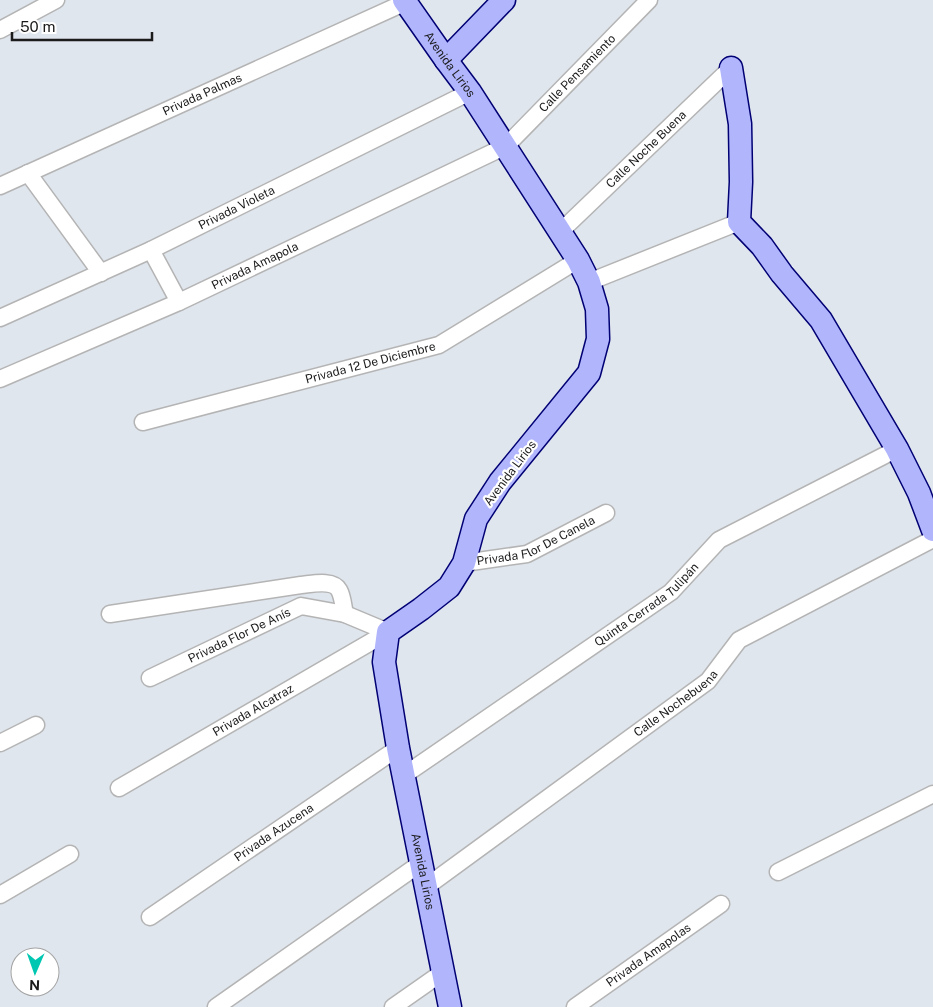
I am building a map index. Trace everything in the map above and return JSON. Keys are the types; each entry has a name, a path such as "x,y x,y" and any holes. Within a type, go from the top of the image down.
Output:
{"main road":[{"path":"446,60 504,0"},
{"name":"Avenida Lirios","path":"405,1 470,92 561,231 589,282 597,309 598,339 589,373 500,482 476,520 464,563 449,588 388,632 384,662 398,748 450,1007"},
{"path":"731,68 740,124 741,182 738,222 762,246 782,274 821,320 897,448 919,493 933,530"}],"street":[{"path":"0,30 56,0"},
{"name":"Calle Pensamiento","path":"506,146 649,0"},
{"name":"Privada Palmas","path":"0,186 405,1"},
{"name":"Calle Noche Buena","path":"561,231 731,68"},
{"name":"Privada Violeta","path":"0,318 151,250 470,92"},
{"name":"Privada Amapola","path":"0,379 179,302 506,146"},
{"path":"28,173 101,273"},
{"path":"589,282 738,222"},
{"path":"151,250 179,302"},
{"name":"Privada 12 De Diciembre","path":"143,422 439,345 578,260"},
{"name":"Quinta Cerrada Tulipán","path":"404,776 671,592 719,540 897,448"},
{"name":"Privada Flor De Canela","path":"464,563 527,554 606,512"},
{"name":"Calle Nochebuena","path":"426,887 708,681 739,640 933,539"},
{"path":"110,614 301,585 327,583 334,585 339,590 345,614"},
{"name":"Privada Flor De Anís","path":"150,678 301,606 345,614 388,632"},
{"name":"Privada Alcatraz","path":"119,788 388,632"},
{"path":"0,743 36,725"},
{"name":"Privada Azucena","path":"150,917 398,748"},
{"path":"778,872 933,794"},
{"path":"0,894 70,854"},
{"path":"216,1007 421,863"},
{"name":"Privada Amapolas","path":"575,1007 722,904"},
{"path":"393,1007 443,972"}]}
